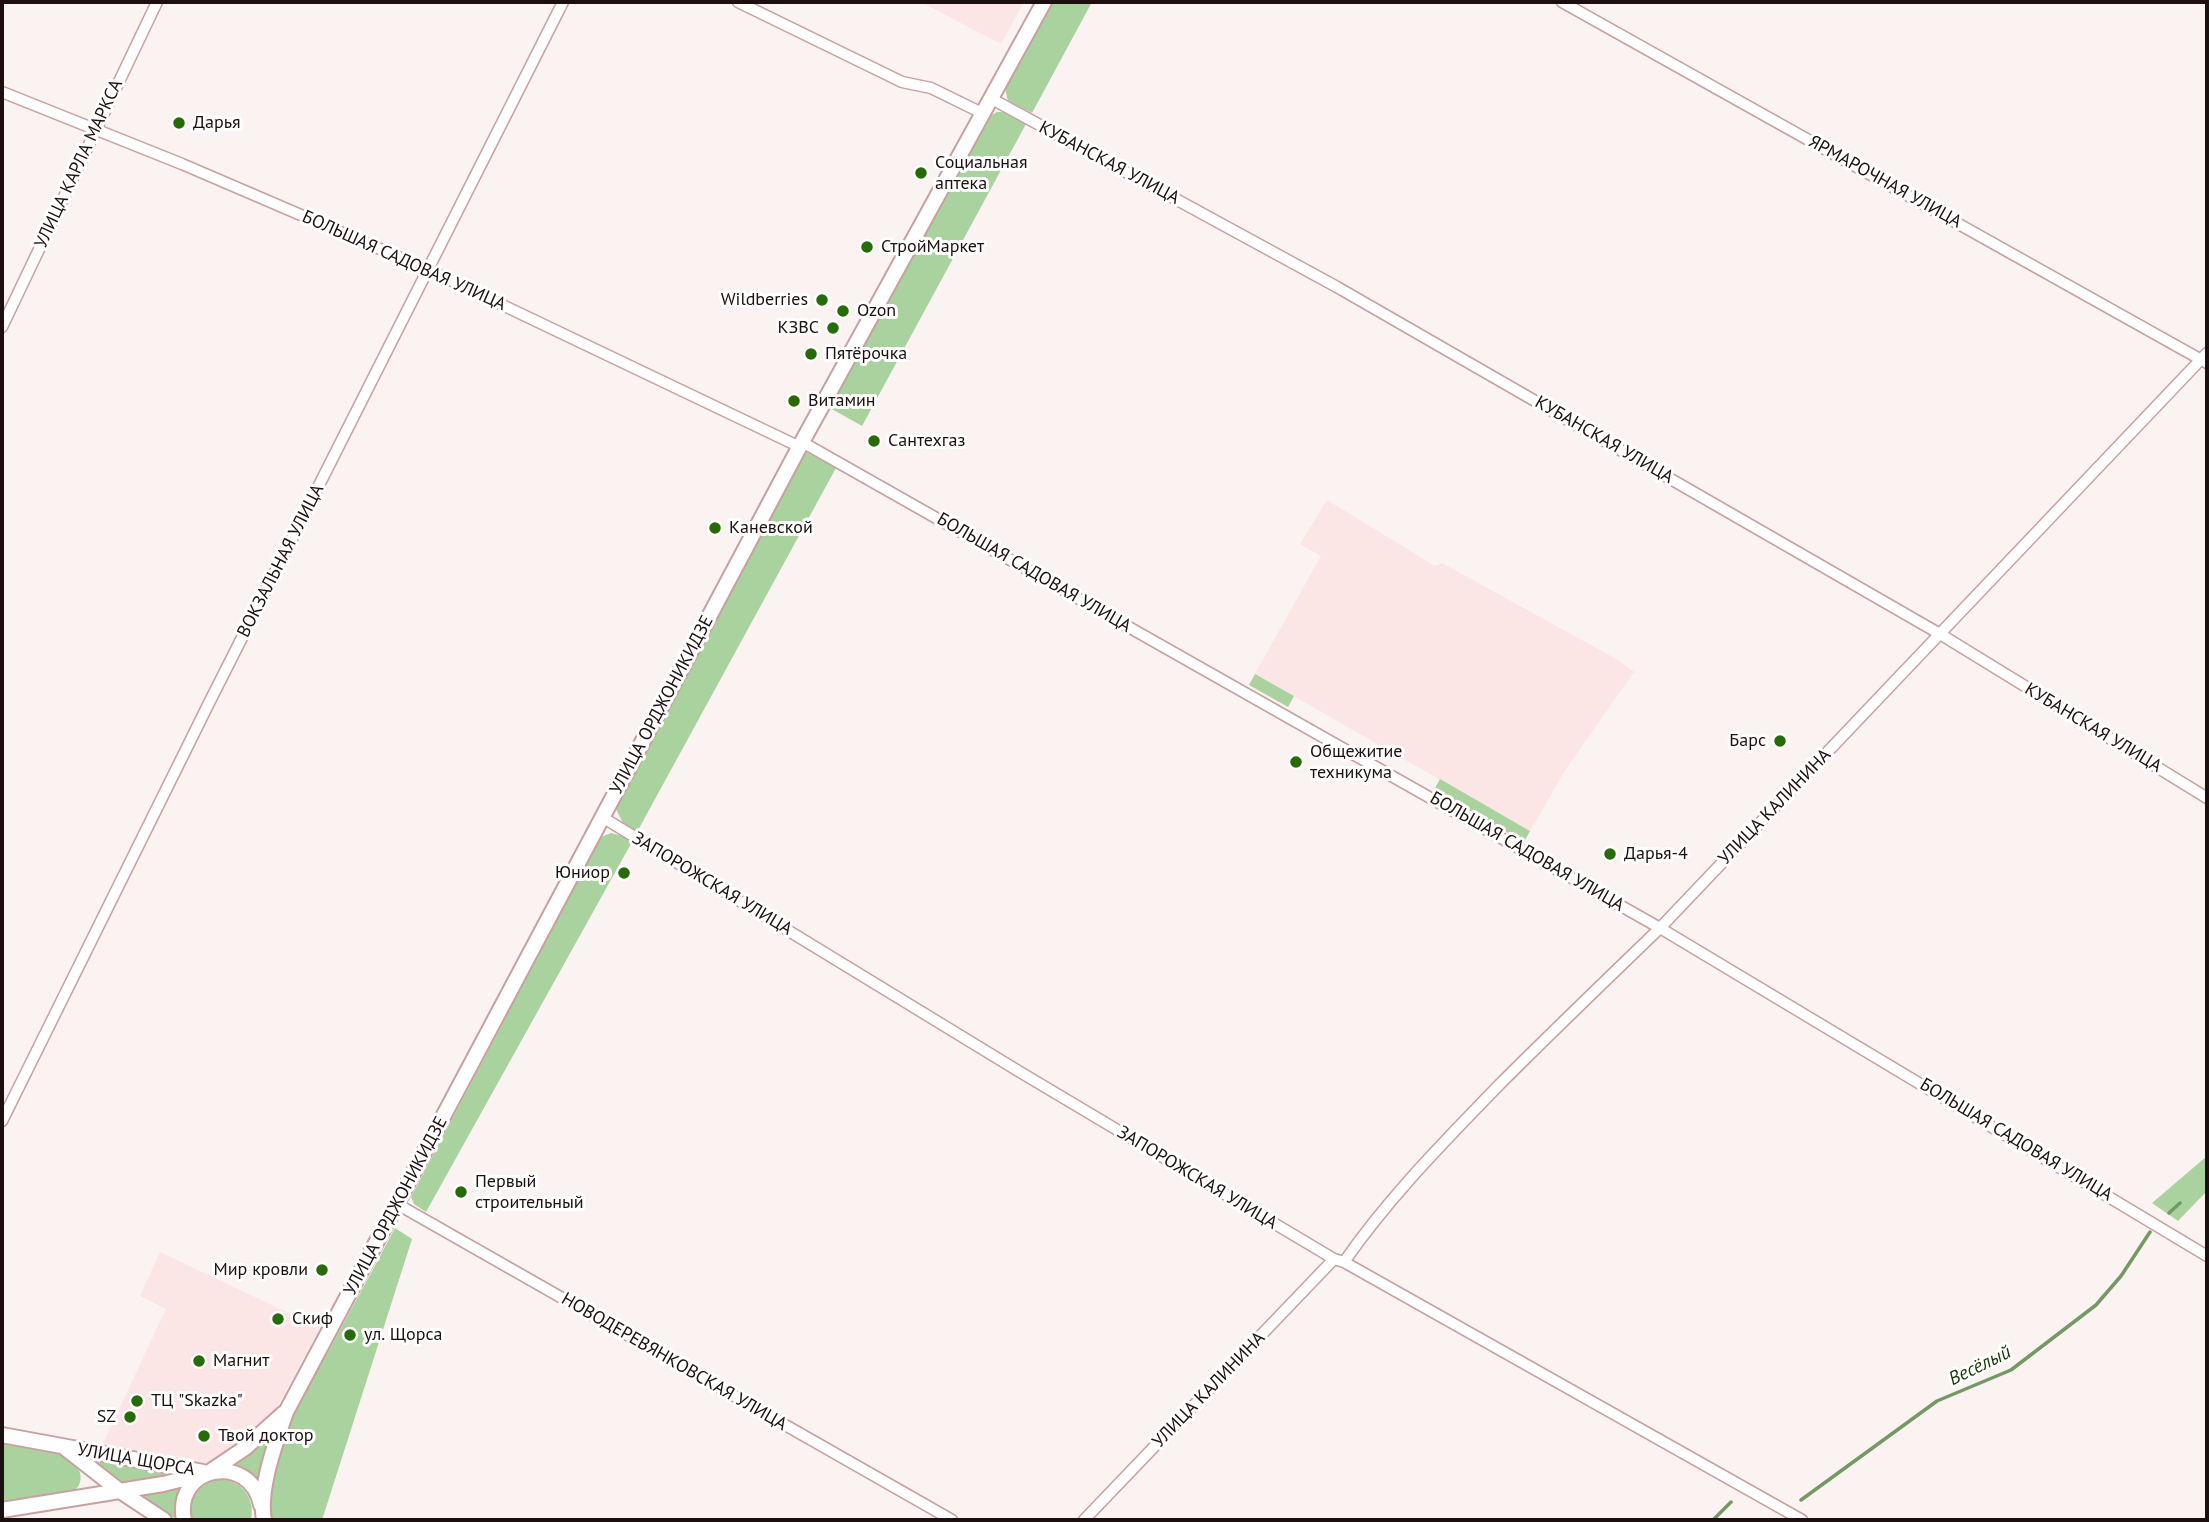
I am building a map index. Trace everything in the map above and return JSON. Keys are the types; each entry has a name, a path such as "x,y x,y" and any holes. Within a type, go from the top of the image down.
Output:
{"main road":[{"name":"УЛИЦА ОРДЖОНИКИДЗЕ","path":"286,1412 801,444 1044,2"},
{"path":"184,1520 183,1503 196,1480 245,1448 286,1412"},
{"path":"262,1516 271,1460 286,1412"},
{"name":"УЛИЦА ЩОРСА","path":"2,1435 208,1473"},
{"name":"УЛИЦА ЩОРСА","path":"64,1447 120,1491 164,1520"},
{"path":"2,1510 225,1471 242,1476 254,1487 262,1516"}],"street":[{"name":"УЛИЦА КАРЛА МАРКСА","path":"2,327 157,2"},
{"name":"ВОКЗАЛЬНАЯ УЛИЦА","path":"2,1121 209,703 563,2"},
{"path":"738,2 902,82 931,88 984,114"},
{"name":"ЯРМАРОЧНАЯ УЛИЦА","path":"1562,2 2205,358"},
{"name":"БОЛЬШАЯ САДОВАЯ УЛИЦА","path":"2,92 429,270 801,444 1660,928 2207,1256"},
{"name":"КУБАНСКАЯ УЛИЦА","path":"992,99 1337,287 1940,634 2207,798"},
{"name":"УЛИЦА КАЛИНИНА","path":"1084,1520 1339,1261 1424,1161 1660,928 2205,358"},
{"name":"ЗАПОРОЖСКАЯ УЛИЦА","path":"602,817 1020,1072 1339,1261 1802,1520"},
{"name":"НОВОДЕРЕВЯНКОВСКАЯ УЛИЦА","path":"397,1204 952,1520"}],"shaded area":[{"path":"921,2 1024,2 1001,44"},
{"path":"1327,500 1435,566 1442,563 1618,660 1634,672 1566,769 1530,831 1255,674 1321,556 1300,544"},
{"path":"160,1252 320,1328 274,1412 241,1444 204,1469 101,1448 166,1309 140,1296"}],"green space":[{"path":"1052,2 1092,2 1032,113 1008,101 1005,89"},
{"path":"1003,112 1026,124 862,426 830,408 990,116"},
{"path":"806,452 836,468 637,832 623,823 616,809"},
{"path":"1255,674 1294,696 1288,707 1249,685"},
{"path":"1440,779 1530,831 1524,842 1434,790"},
{"path":"611,833 632,842 426,1212 414,1204 411,1197 601,837"},
{"path":"2207,1156 2207,1191 2178,1221 2152,1203"},
{"path":"395,1228 412,1239 322,1520 271,1520 273,1473 288,1427"},
{"path":"274,1431 261,1481 243,1467 232,1464"},
{"path":"2,1440 47,1447 68,1456 80,1473 78,1486 72,1492 2,1504"},
{"path":"84,1456 184,1475 122,1486"},
{"path":"215,1480 231,1482 244,1490 251,1503 251,1520 192,1520 191,1507 195,1495"},
{"path":"183,1487 176,1503 178,1520 136,1494"}],"waterway":[{"name":"Весёлый","path":"2169,1213 2180,1203"},
{"name":"Весёлый","path":"1801,1500 1937,1401 2011,1370 2096,1305 2121,1276 2150,1232"},
{"name":"Весёлый","path":"1713,1520 1731,1502"}],"place":[{"name":"Дарья","path":"179,123"},
{"name":"Социальная аптека","path":"921,173"},
{"name":"СтройМаркет","path":"867,247"},
{"name":"Wildberries","path":"822,300"},
{"name":"Ozon","path":"843,311"},
{"name":"КЗВС","path":"833,328"},
{"name":"Пятёрочка","path":"811,354"},
{"name":"Витамин","path":"794,401"},
{"name":"Сантехгаз","path":"874,441"},
{"name":"Каневской","path":"715,528"},
{"name":"Барс","path":"1780,741"},
{"name":"Общежитие техникума","path":"1296,762"},
{"name":"Дарья-4","path":"1610,854"},
{"name":"Юниор","path":"624,873"},
{"name":"Первый строительный","path":"461,1192"},
{"name":"Мир кровли","path":"322,1270"},
{"name":"Скиф","path":"278,1319"},
{"name":"ул. Щорса","path":"350,1335"},
{"name":"Магнит","path":"199,1361"},
{"name":"ТЦ \"Skazka\"","path":"137,1401"},
{"name":"SZ","path":"130,1417"},
{"name":"Твой доктор","path":"204,1436"}]}
